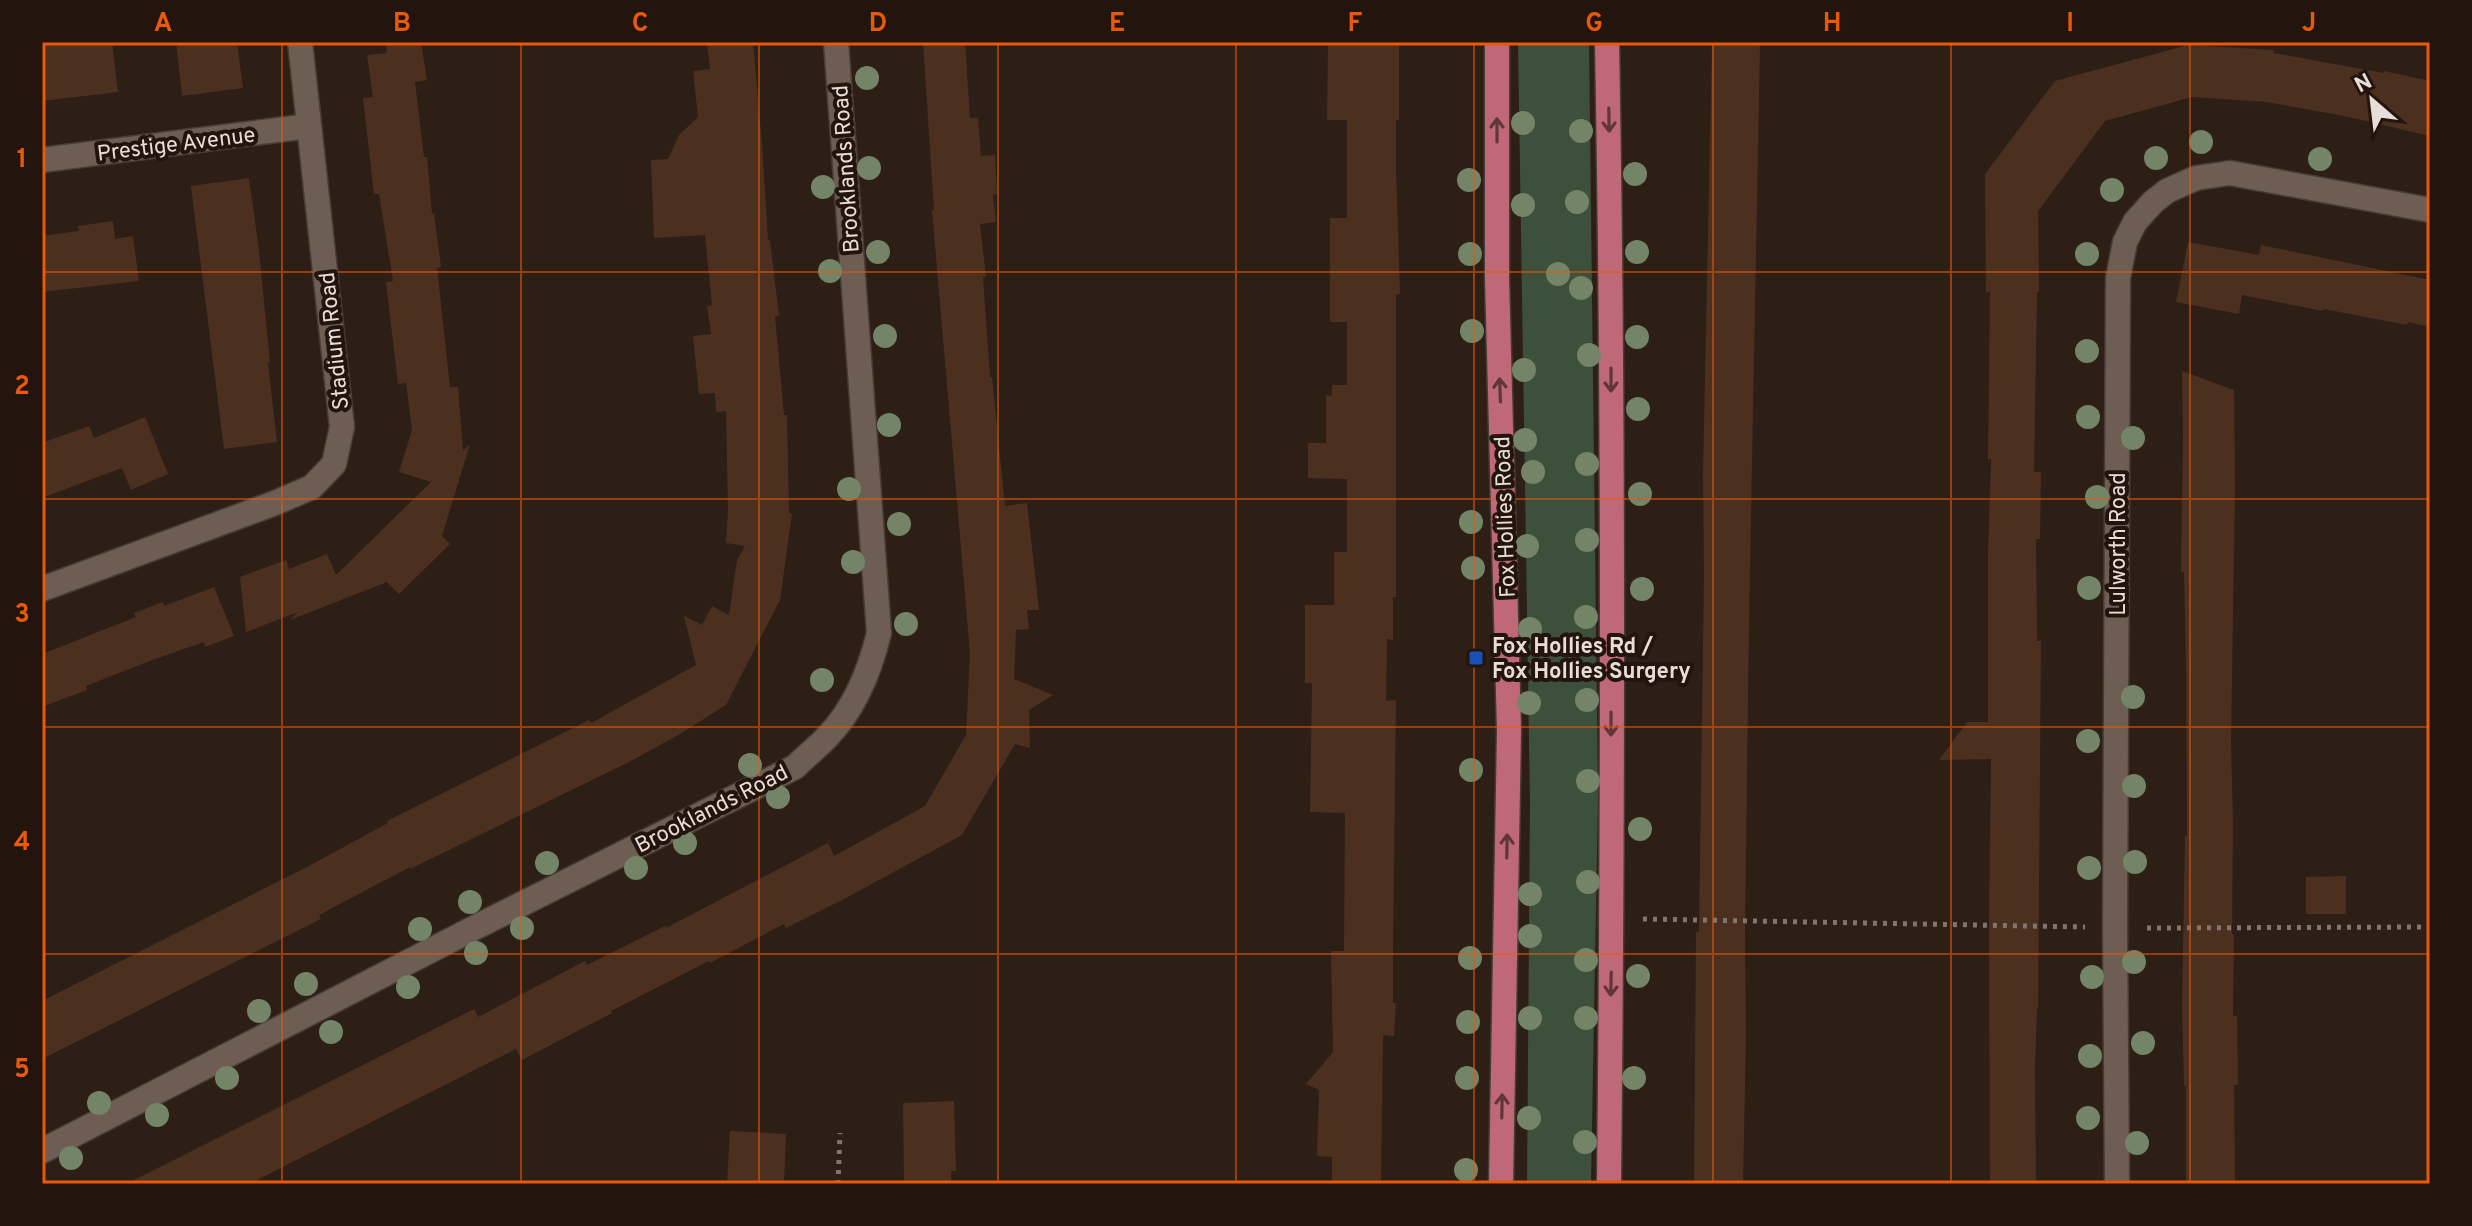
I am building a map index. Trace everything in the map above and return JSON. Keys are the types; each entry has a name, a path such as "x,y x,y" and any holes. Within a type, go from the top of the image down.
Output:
{"main road":[{"name":"Fox Hollies Road","path":"1497,42 1497,278 1509,730 1501,1184"},
{"path":"1607,42 1611,281 1612,918 1609,1184"}],"street":[{"name":"Stadium Road","path":"42,589 287,498 312,487 334,464 342,427 300,42"},
{"name":"Brooklands Road","path":"42,1151 795,767 830,734 871,665 879,633 836,42"},
{"name":"Prestige Avenue","path":"42,160 309,126"},
{"name":"Lulworth Road","path":"2117,1184 2118,278 2125,242 2135,222 2167,191 2196,178 2230,173 2430,210"}],"path":[{"path":"1612,918 2115,928 2430,927"},
{"path":"838,1184 840,1133"}],"green space":[{"path":"1518,42 1589,42 1598,797 1591,1184 1527,1184 1530,802"}],"building":[{"path":"42,42 112,42 118,92 42,101"},
{"path":"176,42 237,42 243,88 182,96"},
{"path":"385,42 421,42 427,80 415,82 441,267 437,268 450,387 458,387 463,451 470,444 442,536 450,544 399,594 387,582 290,620 298,612 246,632 240,577 286,560 289,569 327,554 336,575 431,482 399,472 412,430 406,383 398,384 386,282 393,281 379,194 374,194 363,98 373,97 367,55 387,53"},
{"path":"707,42 753,42 768,240 779,316 775,316 784,415 787,415 789,513 792,514 780,600 726,705 629,762 410,867 319,915 321,919 42,1059 42,1001 305,868 387,821 589,720 591,723 696,665 684,616 702,625 712,606 729,615 737,560 745,546 726,543 726,411 716,412 715,393 699,394 693,336 711,334 707,306 712,305 705,235 654,238 651,160 668,159 679,135 698,117 693,71 710,69"},
{"path":"923,42 965,42 970,118 978,118 981,156 995,155 997,194 993,195 996,222 980,224 986,277 983,277 990,377 1005,506 1027,503 1039,610 1027,610 1029,629 1016,630 1014,679 1053,695 1029,710 1030,748 1015,744 962,835 844,899 709,961 522,1060 516,1049 249,1184 126,1184 474,1009 478,1017 585,961 587,965 666,928 828,843 834,856 925,806 966,735 970,653 932,210"},
{"path":"1328,42 1399,42 1399,120 1396,120 1400,294 1396,295 1396,597 1393,597 1393,640 1387,639 1386,701 1396,700 1393,1003 1396,1003 1394,1036 1383,1035 1381,1184 1332,1184 1332,1157 1317,1156 1319,1090 1306,1084 1333,1052 1331,951 1344,951 1345,813 1310,812 1312,683 1305,683 1305,605 1334,605 1334,552 1347,552 1347,479 1308,478 1308,443 1326,443 1326,395 1332,396 1332,385 1347,385 1347,322 1330,322 1330,218 1347,218 1347,120 1327,120"},
{"path":"1712,42 1760,42 1743,1184 1694,1184"},
{"path":"2188,45 2274,50 2274,53 2430,81 2430,136 2267,102 2192,97 2105,121 2038,211 2034,472 2041,472 2040,539 2036,539 2037,641 2041,641 2036,1184 1990,1184 1991,759 1939,760 1967,722 1988,722 1991,459 1988,459 1990,292 1986,292 1985,174 2055,81"},
{"path":"249,178 277,442 224,449 191,186"},
{"path":"113,221 115,239 133,236 139,281 42,292 42,236 79,231 78,226"},
{"path":"2188,242 2259,255 2261,245 2430,280 2430,327 2242,295 2239,314 2176,302"},
{"path":"2182,371 2234,390 2231,742 2233,1016 2237,1016 2238,1085 2234,1085 2235,1184 2186,1184 2182,1004 2187,836 2184,572 2181,572"},
{"path":"145,417 168,474 131,490 122,468 42,498 42,443 89,426 94,438"},
{"path":"214,587 234,636 205,647 204,642 152,660 42,707 42,654 136,617 134,613 163,602 164,606"},
{"path":"2346,876 2346,914 2306,914 2306,877"},
{"path":"954,1101 956,1171 951,1171 951,1184 904,1184 903,1103"},
{"path":"730,1131 786,1134 784,1184 727,1184"}],"place":[{"name":"Fox Hollies Rd / Fox Hollies Surgery","path":"1476,658"}]}
